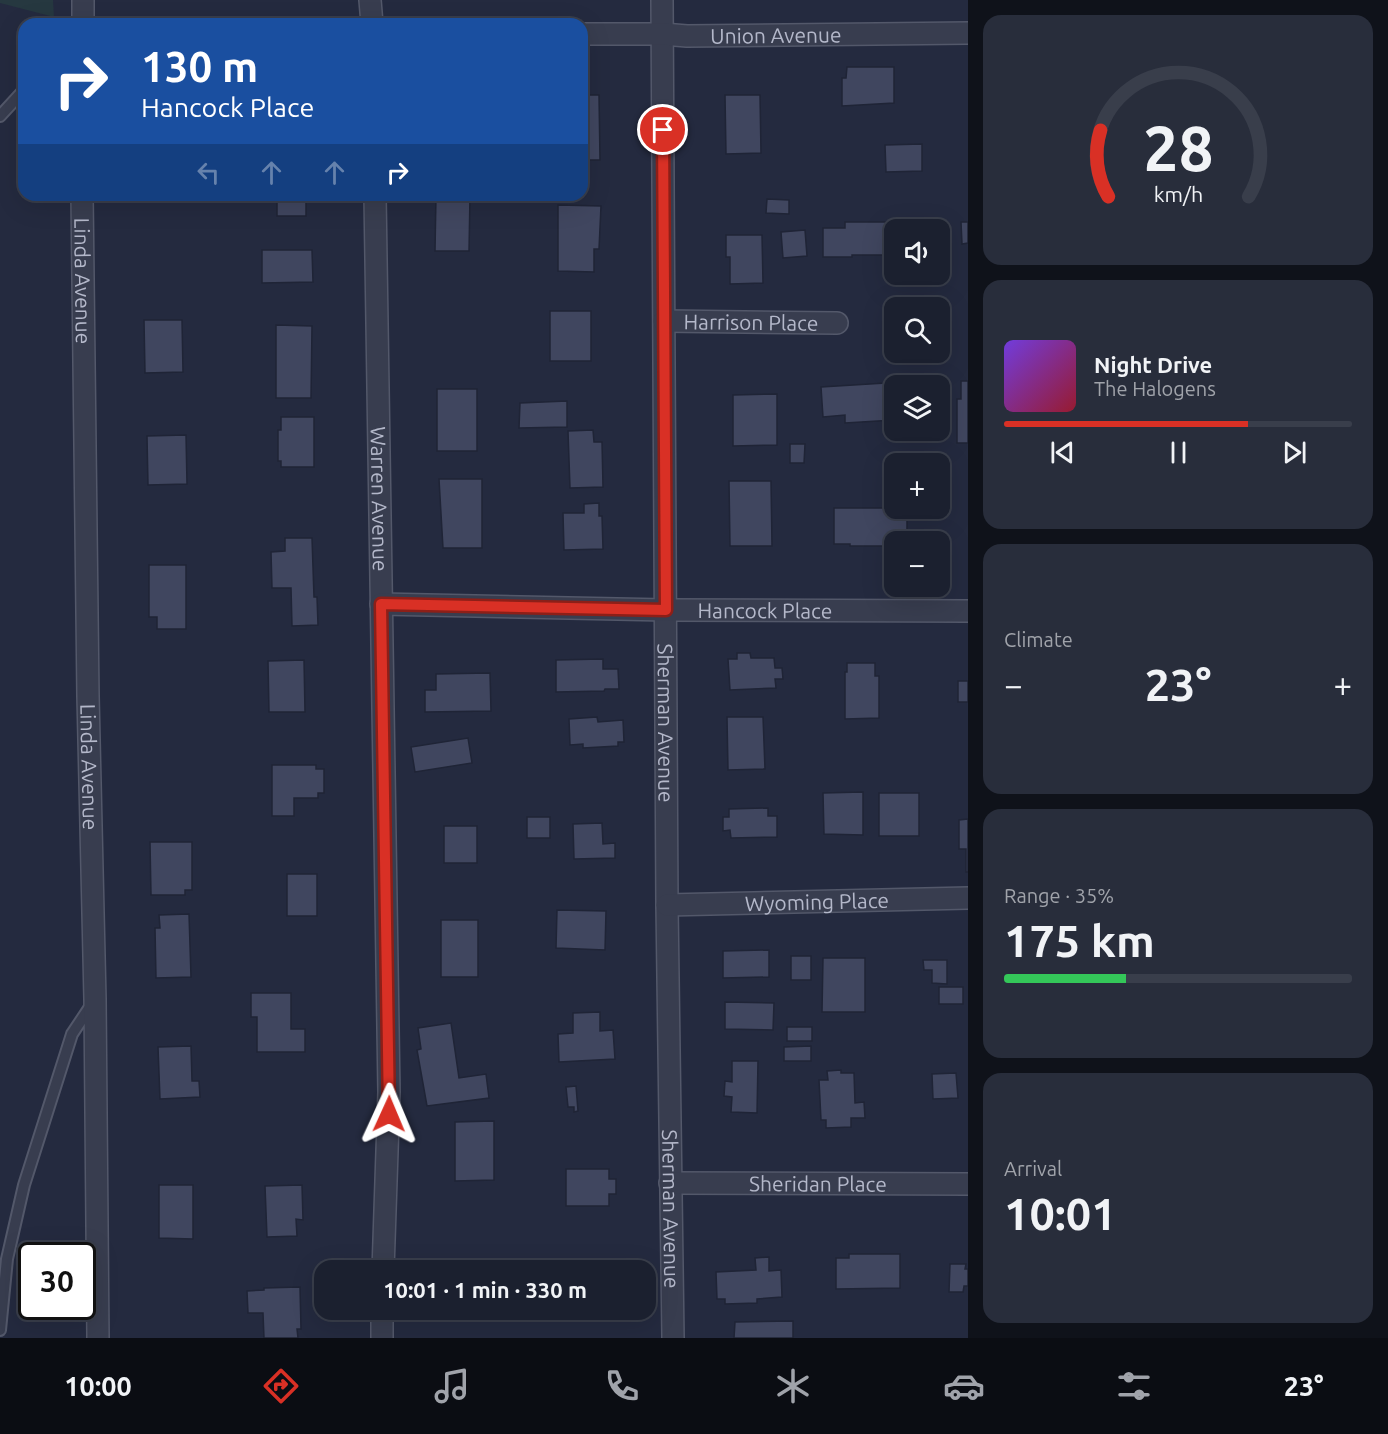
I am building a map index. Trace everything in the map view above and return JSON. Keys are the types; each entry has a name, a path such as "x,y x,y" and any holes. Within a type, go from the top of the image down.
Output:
{"street":[{"path":"83,18 84,0"},
{"path":"370,0 372,18"},
{"name":"Sherman Avenue","path":"662,0 667,905 673,1338"},
{"name":"Union Avenue","path":"588,34 687,36 968,33"},
{"name":"Linda Avenue","path":"82,201 98,1338"},
{"name":"Warren Avenue","path":"375,201 389,1092 383,1260"},
{"name":"Harrison Place","path":"664,321 837,323"},
{"name":"Hancock Place","path":"381,604 666,610 968,611"},
{"name":"Wyoming Place","path":"667,905 968,898"},
{"name":"Sheridan Place","path":"670,1183 968,1184"},
{"path":"382,1320 382,1338"}],"lane":[{"path":"0,116 18,96"},
{"path":"0,1330 7,1259 24,1185 72,1034 95,999"}],"shaded area":[{"path":"0,0 53,0 54,17 0,3"}],"building":[{"path":"847,67 894,67 894,103 842,106 842,78 846,78"},
{"path":"588,95 599,95 600,160 588,160"},
{"path":"725,95 760,95 761,153 726,154"},
{"path":"922,144 922,171 886,172 885,145"},
{"path":"767,199 789,200 789,214 766,213"},
{"path":"277,201 306,201 306,216 277,216"},
{"path":"436,201 470,201 469,251 435,251"},
{"path":"558,205 601,206 599,249 594,249 594,272 558,271"},
{"path":"845,222 884,222 884,255 823,257 823,228 845,228"},
{"path":"961,222 968,222 968,243 962,244"},
{"path":"805,230 807,256 783,258 781,232"},
{"path":"726,235 762,235 763,283 730,284 730,257 726,257"},
{"path":"262,250 312,250 313,282 262,283"},
{"path":"550,311 591,311 591,361 550,361"},
{"path":"144,320 182,320 183,372 145,373"},
{"path":"276,325 312,326 311,398 276,398"},
{"path":"961,381 968,381 968,443 957,443 957,399 961,399"},
{"path":"884,383 884,421 845,423 845,415 823,417 821,387"},
{"path":"437,389 477,389 477,451 437,451"},
{"path":"777,394 777,445 733,446 733,395"},
{"path":"567,401 567,427 519,428 520,403"},
{"path":"281,417 314,417 314,467 281,467 281,461 278,461 278,430 281,430"},
{"path":"593,430 594,442 602,442 603,487 570,488 568,431"},
{"path":"186,435 187,484 148,485 147,436"},
{"path":"790,444 805,444 804,463 790,463"},
{"path":"439,479 482,479 482,548 443,548"},
{"path":"729,481 771,481 772,546 730,546"},
{"path":"599,503 599,516 602,516 603,549 564,550 563,513 584,513 584,504"},
{"path":"834,508 884,508 884,519 907,519 907,531 884,531 884,546 834,544"},
{"path":"285,538 312,538 314,597 317,597 318,625 292,626 291,588 272,588 271,552 285,551"},
{"path":"149,565 186,565 186,629 157,629 157,617 149,617"},
{"path":"737,653 750,653 751,658 774,658 775,668 782,668 783,679 775,679 776,688 730,690 728,659 737,659"},
{"path":"603,659 603,669 618,669 619,689 556,692 556,660"},
{"path":"304,660 305,712 269,712 268,661"},
{"path":"847,663 875,663 875,676 879,676 879,718 845,719"},
{"path":"490,673 491,711 425,712 425,690 436,690 436,674"},
{"path":"958,681 968,681 968,702 958,702"},
{"path":"597,717 598,722 623,720 624,742 618,742 618,746 583,748 583,744 570,745 569,719"},
{"path":"727,717 763,717 765,769 728,770"},
{"path":"468,738 472,763 415,772 411,747"},
{"path":"272,765 316,765 316,769 324,769 324,793 318,793 318,798 294,798 294,816 272,816"},
{"path":"863,792 863,835 824,834 823,793"},
{"path":"879,793 919,793 919,836 879,836"},
{"path":"768,808 768,816 777,816 777,837 731,838 730,830 723,831 723,817 729,817 729,809"},
{"path":"527,817 550,817 550,838 527,838"},
{"path":"968,819 968,872 966,872 966,849 959,849 959,820"},
{"path":"602,823 603,844 615,843 615,858 574,859 573,824"},
{"path":"444,826 477,826 477,863 444,863"},
{"path":"150,842 192,842 192,890 185,890 185,895 151,895"},
{"path":"287,874 317,874 317,916 287,916"},
{"path":"557,910 606,911 605,950 556,948"},
{"path":"189,914 191,977 156,978 155,928 160,928 159,915"},
{"path":"441,920 478,920 478,977 441,977"},
{"path":"769,950 769,977 723,978 723,951"},
{"path":"791,956 811,956 811,980 791,980"},
{"path":"823,958 865,958 865,1012 822,1012"},
{"path":"923,960 947,960 947,984 932,983 932,970 924,970"},
{"path":"939,987 963,987 963,1004 939,1004"},
{"path":"251,993 291,993 291,1029 305,1029 305,1052 257,1052 257,1017 251,1017"},
{"path":"725,1002 774,1003 773,1030 725,1029"},
{"path":"600,1012 600,1031 613,1030 615,1059 559,1062 558,1034 573,1033 573,1013"},
{"path":"451,1023 459,1078 486,1074 489,1098 427,1106 417,1050 421,1049 418,1028"},
{"path":"787,1027 812,1027 812,1041 787,1041"},
{"path":"191,1046 192,1081 199,1081 200,1097 160,1099 158,1047"},
{"path":"811,1046 811,1061 784,1061 784,1047"},
{"path":"732,1061 758,1061 757,1113 731,1112 732,1097 724,1096 725,1081 732,1082"},
{"path":"841,1070 841,1073 854,1073 855,1103 864,1102 865,1118 851,1118 851,1127 826,1128 826,1120 821,1120 819,1080 828,1080 827,1071"},
{"path":"956,1073 958,1098 933,1099 932,1074"},
{"path":"576,1086 578,1111 574,1112 574,1107 568,1107 566,1087"},
{"path":"494,1121 494,1180 455,1181 455,1122"},
{"path":"566,1169 609,1169 609,1179 616,1179 616,1194 609,1194 609,1206 566,1206"},
{"path":"159,1185 193,1185 193,1239 159,1238"},
{"path":"302,1185 303,1220 296,1219 297,1236 267,1237 265,1186"},
{"path":"849,1254 900,1254 900,1288 836,1289 836,1258 849,1258"},
{"path":"769,1257 769,1271 781,1270 782,1297 757,1299 757,1303 725,1304 725,1299 717,1299 716,1272 756,1270 755,1258"},
{"path":"950,1264 966,1264 968,1286 964,1286 963,1292 949,1292"},
{"path":"300,1287 301,1329 297,1329 298,1338 264,1338 263,1313 248,1313 247,1291"},
{"path":"793,1321 793,1338 734,1338 735,1322"}],"route":[{"path":"389,1114 381,604 666,610 663,130"}]}
